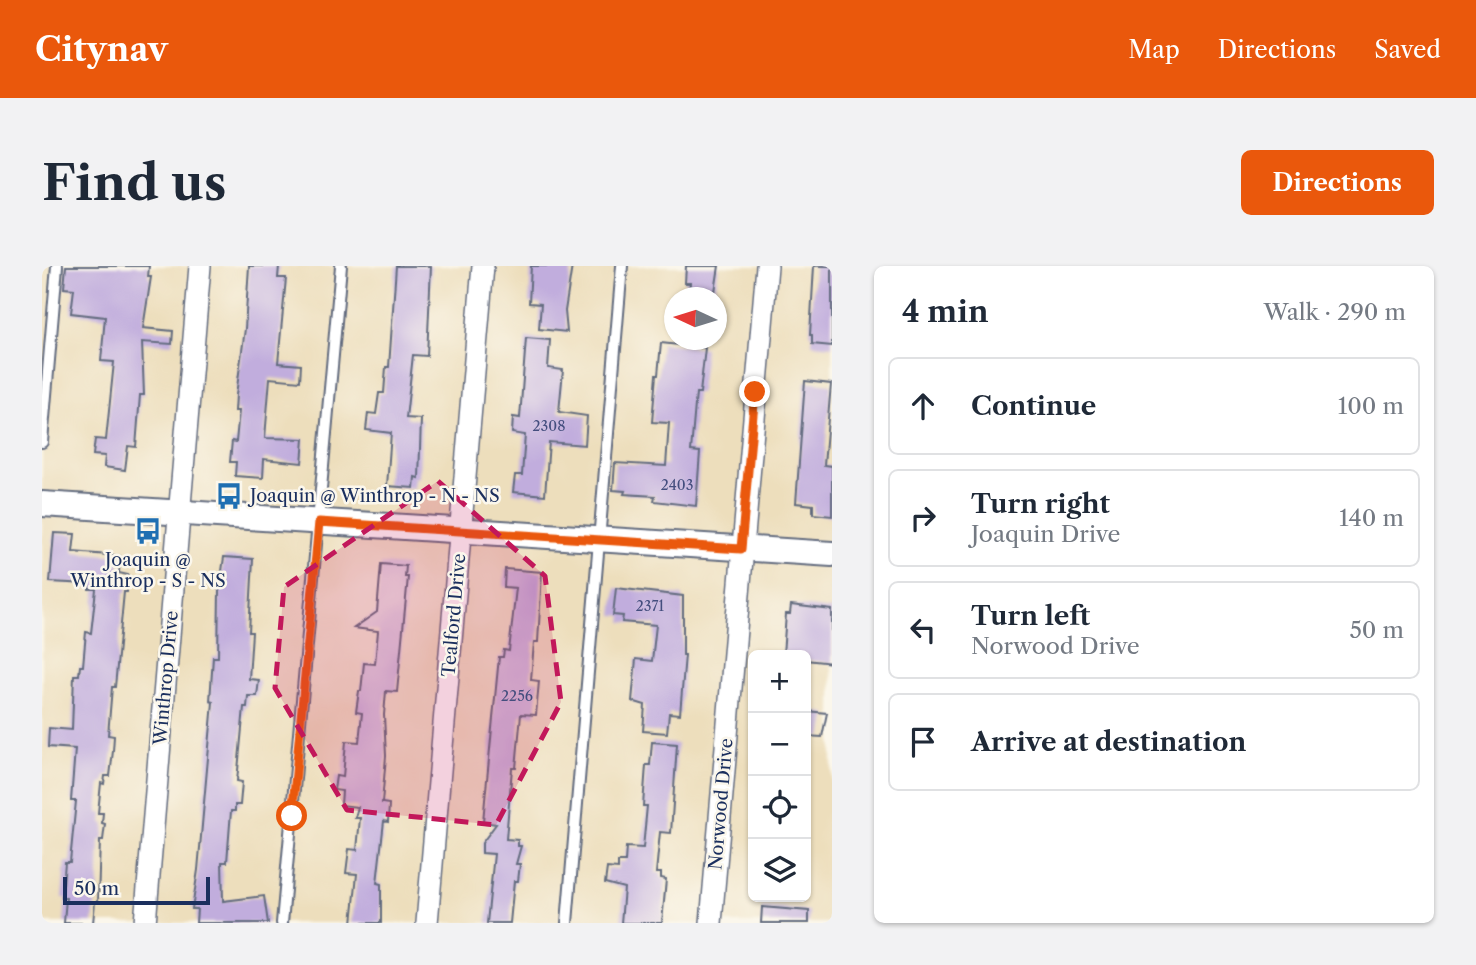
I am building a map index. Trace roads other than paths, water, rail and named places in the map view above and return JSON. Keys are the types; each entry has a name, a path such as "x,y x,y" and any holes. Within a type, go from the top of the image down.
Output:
{"street":[{"name":"Winthrop Drive","path":"145,923 200,266"},
{"name":"Tealford Drive","path":"427,923 483,266"},
{"name":"Norwood Drive","path":"711,923 767,266"},
{"path":"42,504 832,554"}],"lane":[{"path":"42,442 57,266"},
{"path":"282,923 341,266"},
{"path":"567,923 622,266"}],"place":[{"name":"Joaquin @ Winthrop - N - NS","path":"229,496"},
{"name":"Joaquin @ Winthrop - S - NS","path":"148,531"}]}
